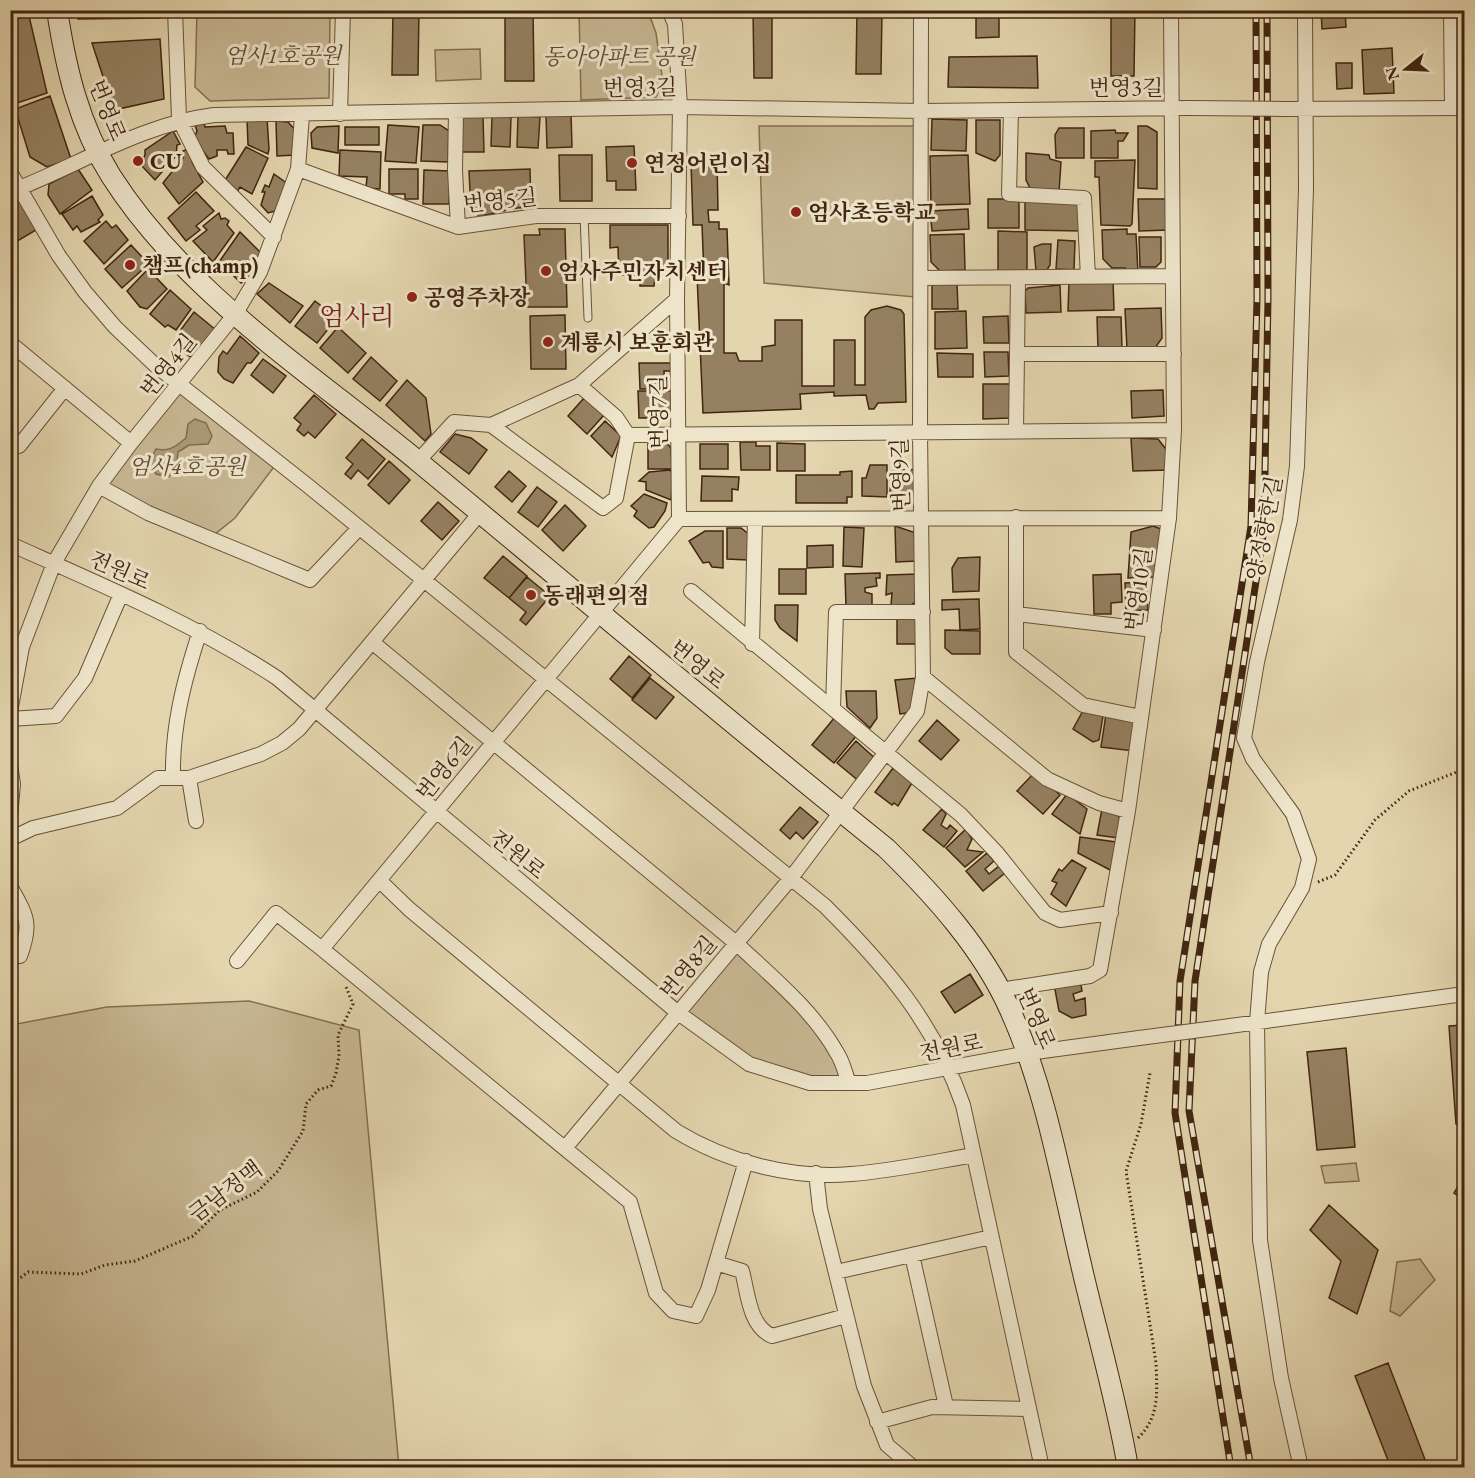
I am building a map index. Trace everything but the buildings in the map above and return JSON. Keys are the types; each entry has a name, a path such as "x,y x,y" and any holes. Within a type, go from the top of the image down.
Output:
{"street":[{"name":"번영로","path":"57,10 65,67 82,117 98,152 112,176 144,220 197,278 236,313 418,461 600,615 886,848 921,883 971,946 1000,990 1028,1053 1054,1149 1127,1459"},
{"path":"175,10 179,119 204,167 274,237"},
{"path":"340,114 343,10"},
{"name":"번영7길","path":"669,10 675,24 680,107 677,299 679,519"},
{"name":"번영9길","path":"842,812 917,711 923,677 923,517 920,432 921,10"},
{"name":"번영10길","path":"1000,990 1090,976 1100,970 1111,913 1142,717 1169,518 1174,430 1171,10"},
{"name":"양정향한길","path":"1301,1467 1281,1378 1260,1240 1257,1022 1261,972 1269,944 1302,888 1309,859 1293,814 1253,759 1244,738 1254,680 1290,520 1297,466 1305,267 1305,10"},
{"path":"1304,110 1458,108 1451,10"},
{"name":"번영3길","path":"15,190 98,152 179,119 214,115 680,107 921,111 1171,108 1304,110"},
{"path":"1011,110 1009,194 1084,198 1088,278"},
{"path":"456,112 455,170 458,227"},
{"path":"236,313 260,272 298,169 302,115"},
{"name":"번영5길","path":"298,169 458,227 536,216 680,216"},
{"path":"10,172 15,190 85,292 115,327 155,365 825,906 890,973 906,994 950,1069 963,1105 1042,1467"},
{"path":"921,278 1173,276"},
{"path":"1017,431 1018,278"},
{"path":"418,461 454,422 491,425 579,385 677,299"},
{"name":"번영4길","path":"10,712 22,647 54,564 99,486 236,313"},
{"path":"10,343 131,443"},
{"path":"1017,354 1174,354"},
{"path":"491,425 603,508 616,498 628,435 616,417 579,385"},
{"path":"10,444 19,446 65,388"},
{"path":"628,435 1174,430"},
{"path":"99,486 148,513 310,580 359,528"},
{"path":"10,839 33,828 117,807 158,778 189,778 272,748 298,729 480,513"},
{"path":"1016,517 1016,652 1083,705 1142,717"},
{"path":"600,615 679,519 1169,518"},
{"path":"752,644 755,520"},
{"name":"전원로","path":"10,544 201,632 276,678 434,812 677,1012 749,1064 776,1075 810,1083 867,1083 1028,1053 1464,994"},
{"path":"691,591 752,644 962,815 998,853 1045,913 1060,920 1111,913"},
{"path":"10,719 56,716 85,678 121,594"},
{"path":"833,708 836,612 923,612"},
{"path":"1016,614 1154,630"},
{"name":"번영6길","path":"322,949 600,615"},
{"path":"173,777 172,747 183,681 201,632"},
{"path":"372,642 736,943 788,993 821,1030 838,1054 849,1083"},
{"path":"923,677 1047,779 1099,803 1128,811"},
{"path":"10,765 13,784 10,817"},
{"path":"189,778 196,821"},
{"name":"번영8길","path":"565,1148 791,878 842,812"},
{"path":"380,881 618,1084 692,1141 772,1168 816,1173 850,1174 974,1155"},
{"path":"10,886 24,913 29,932 20,956"},
{"path":"237,961 276,913 351,972 630,1202 656,1293 673,1311 696,1316 716,1263 746,1161"},
{"path":"816,1173 820,1209 864,1386 887,1445 914,1467"},
{"path":"836,1272 991,1237"},
{"path":"912,1255 946,1406"},
{"path":"716,1263 742,1271 754,1319 761,1331 772,1336 846,1316"},
{"path":"877,1422 932,1407 1029,1409"}],"lane":[{"path":"584,215 588,318"}],"path":[{"path":"1302,888 1335,875 1375,820 1409,791 1464,769"},
{"name":"금남정맥","path":"10,1286 28,1272 81,1274 105,1265 135,1261 193,1236 220,1210 256,1192 288,1159 303,1131 306,1104 318,1090 331,1086 336,1073 338,1035 353,1004 344,982 351,972"},
{"path":"1127,1459 1155,1412 1157,1392 1156,1363 1126,1171 1141,1124 1150,1073"}],"green space":[{"name":"엄사1호공원","path":"197,11 330,11 329,98 210,101 195,87"},
{"name":"동아아파트 공원","path":"579,11 648,11 656,33 663,83 656,97 581,100"},
{"path":"480,49 481,79 436,81 435,50"},
{"path":"759,126 915,126 915,297 764,283"},
{"name":"엄사4호공원","path":"179,386 277,463 235,518 210,538 99,486"},
{"path":"736,943 821,1030 849,1083 776,1075 677,1012"},
{"path":"249,1001 359,1030 399,1467 11,1467 11,1025 107,1007"},
{"path":"1356,1163 1359,1181 1325,1183 1321,1166"},
{"path":"1420,1259 1435,1280 1400,1316 1390,1311 1397,1262"}],"shaded area":[{"path":"195,419 206,423 212,436 208,444 189,445 178,452 176,471 168,477 156,474 149,462 156,449 169,449 179,444 186,438 188,424"}],"railway":[{"path":"1231,1468 1175,1113 1180,981 1251,526 1257,299 1256,10"},
{"path":"1251,1468 1189,1111 1195,981 1264,529 1268,297 1267,10"}],"place":[{"name":"CU","path":"138,161"},
{"name":"연정어린이집","path":"632,163"},
{"name":"엄사초등학교","path":"796,212"},
{"name":"챔프(champ)","path":"130,265"},
{"name":"엄사주민자치센터","path":"546,271"},
{"name":"공영주차장","path":"412,297"},
{"name":"계룡시 보훈회관","path":"548,342"},
{"name":"동래편의점","path":"531,595"}],"district":[{"name":"엄사리","path":"357,316"}]}
